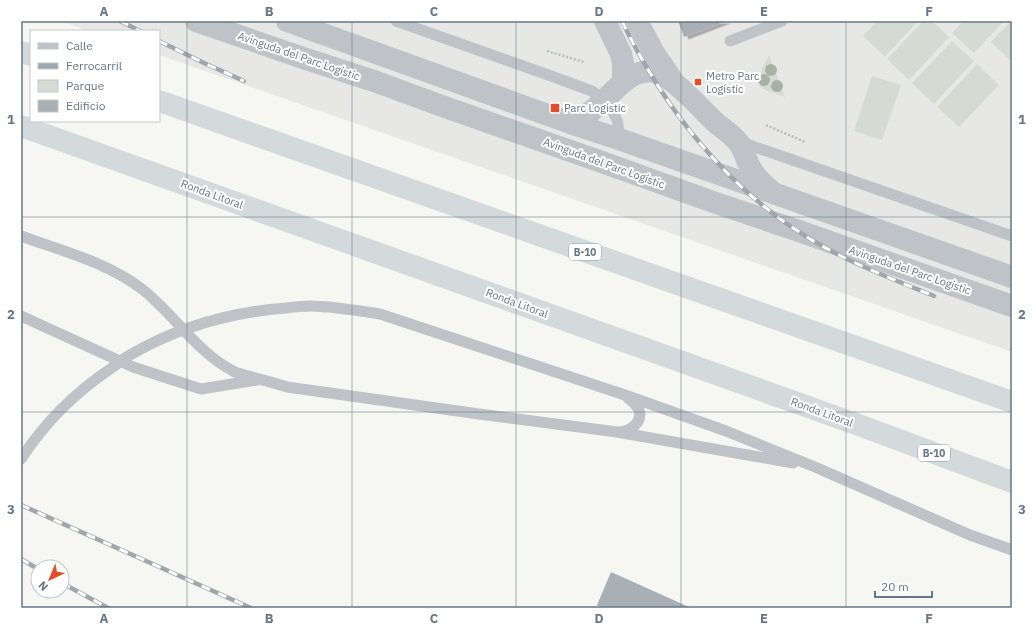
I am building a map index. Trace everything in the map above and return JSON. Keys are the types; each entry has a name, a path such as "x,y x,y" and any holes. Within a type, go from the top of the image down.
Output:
{"highway":[{"name":"B-10","path":"160,100 1012,402"},
{"name":"Ronda Litoral","path":"21,126 1012,482"}],"street":[{"name":"Avinguda del Parc Logístic","path":"196,21 374,81 716,203 1012,306"},
{"path":"287,21 573,124 1012,277"},
{"path":"605,21 621,54 623,63 623,82"},
{"path":"637,21 654,53 675,84"},
{"path":"573,124 604,101 632,75 650,72 661,74 675,84 731,134 741,146 755,176 762,184 775,194"}],"lane":[{"path":"396,21 592,91 599,95 611,109 617,121 619,139"},
{"path":"730,41 782,21"},
{"path":"731,134 755,147 1012,236"},
{"path":"21,236 85,258 118,272 142,289 162,307 199,346 216,360 236,372 260,380 287,386 616,432 815,467"},
{"path":"21,459 29,447 64,406 86,386 130,355 157,341 187,328 247,312 311,306 353,309 380,314 625,395 726,431 815,467 970,535 1012,550"},
{"path":"21,316 133,367 201,389 260,380"},
{"path":"616,432 625,431 632,428 638,422 639,410 625,395"}],"path":[{"path":"547,51 584,62"},
{"path":"766,125 805,142"}],"shaded area":[{"path":"60,21 1012,21 1012,352 160,55 160,30 86,30"}],"green space":[{"path":"877,21 918,21 885,57 863,36"},
{"path":"923,21 932,21 949,37 909,80 887,59"},
{"path":"963,21 1004,21 974,53 952,33"},
{"path":"1012,21 1012,62 991,42"},
{"path":"952,41 974,61 934,104 912,83"},
{"path":"769,55 785,97 760,87 759,83 762,69"},
{"path":"977,64 999,85 959,127 937,107"},
{"path":"872,76 901,85 882,140 854,131"}],"building":[{"path":"678,21 726,21 684,37"},
{"path":"611,572 691,608 603,608 597,605"}],"railway":[{"path":"120,21 138,30"},
{"path":"622,21 638,53 677,114 724,169 750,194 777,217 822,246 869,269 934,296"},
{"path":"160,41 244,81"},
{"path":"21,505 251,608"},
{"path":"21,559 30,564"},
{"path":"70,587 108,608"}],"place":[{"name":"Metro Parc Logístic","path":"698,82"},
{"name":"Parc Logístic","path":"555,108"}]}
